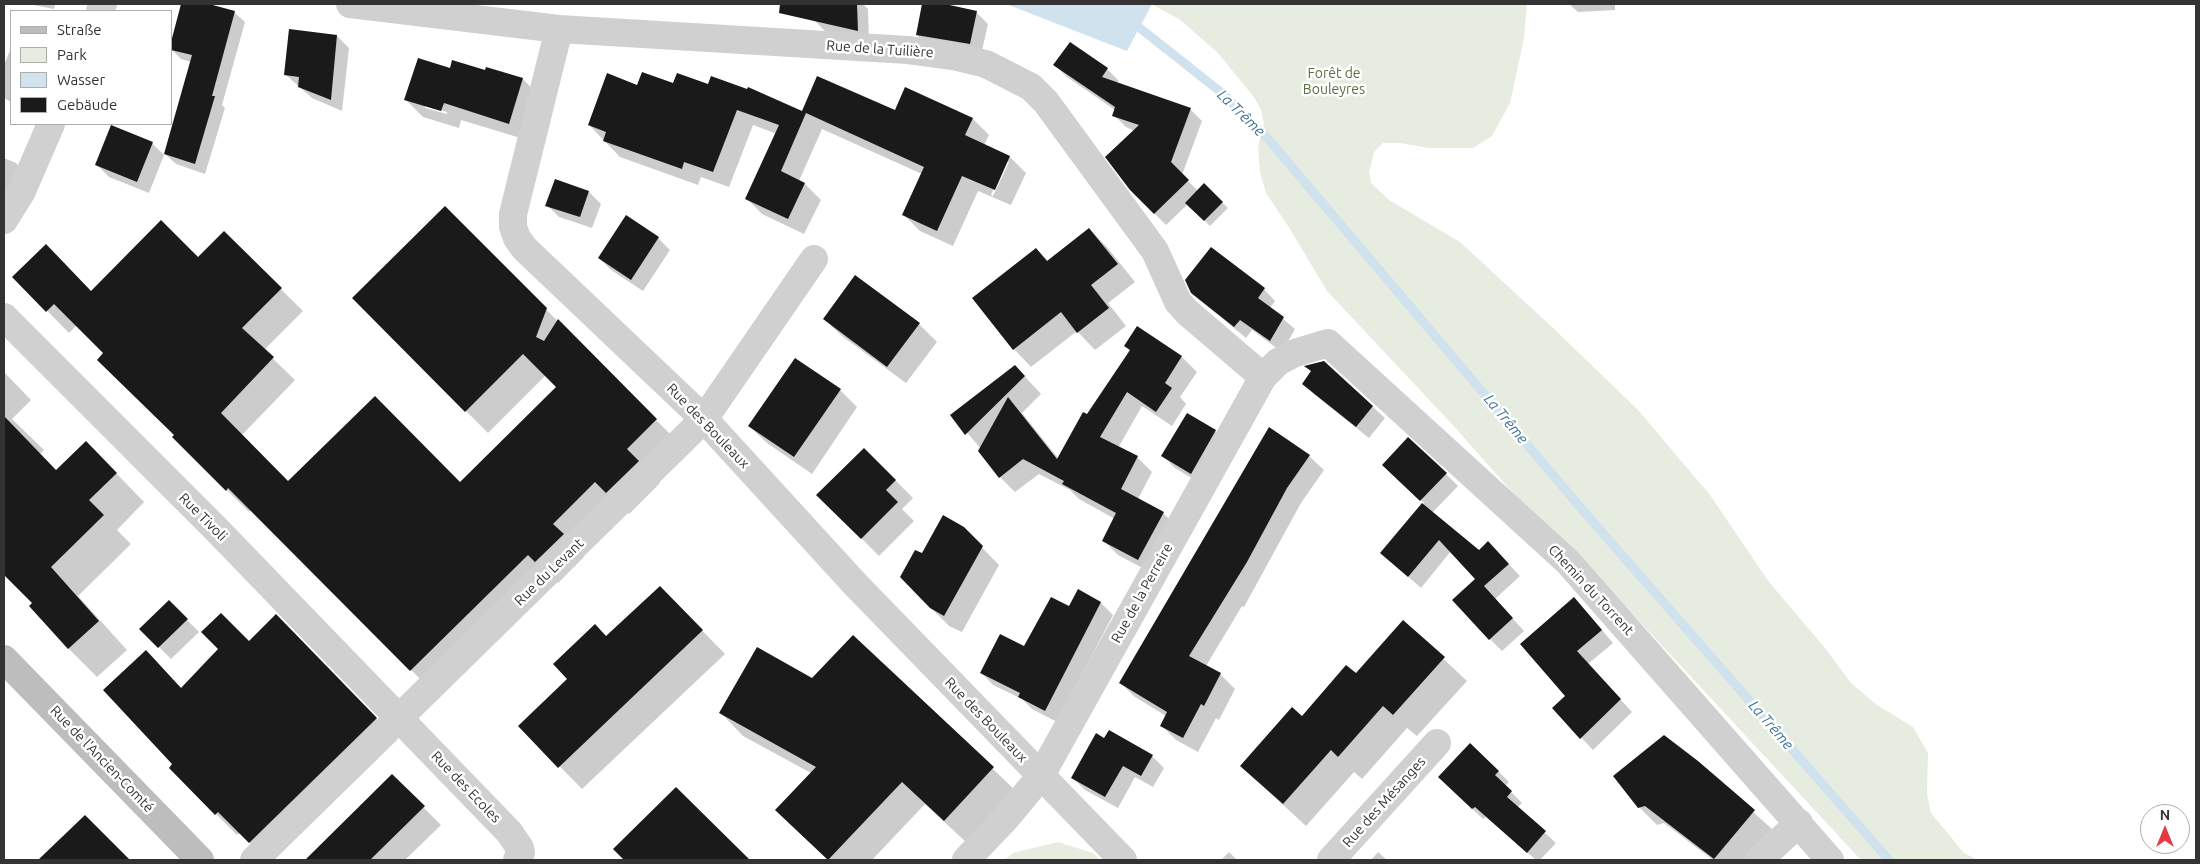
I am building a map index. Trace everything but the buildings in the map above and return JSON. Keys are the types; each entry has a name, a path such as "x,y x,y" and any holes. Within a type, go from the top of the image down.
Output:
{"main road":[{"name":"Rue de l'Ancien-Comté","path":"4,659 200,860"}],"street":[{"name":"Rue de la Tuilière","path":"350,4 559,29 908,50 953,56 986,64 1031,87 1046,102 1155,250 1178,302 1262,377"},
{"name":"Rue des Bouleaux","path":"559,29 513,214 513,227 517,238 524,248 704,419 855,584 1040,777 1123,860"},
{"path":"4,220 22,190 51,125"},
{"name":"Rue du Levant","path":"254,860 704,419 814,259"},
{"name":"Rue Tivoli","path":"4,317 217,530 400,719"},
{"name":"Rue de la Perreire","path":"966,860 1006,818 1040,777 1262,377 1278,362 1295,353 1328,343"},
{"name":"Chemin du Torrent","path":"1328,343 1568,562 1830,860"},
{"name":"Rue des Ecoles","path":"400,719 509,832 520,848 517,860"},
{"name":"Rue des Mésanges","path":"1331,860 1437,743"},
{"path":"1759,860 1798,823"}],"green space":[{"name":"Forêt de Bouleyres","path":"1151,4 1527,4 1524,38 1510,103 1492,136 1473,148 1429,148 1400,143 1383,143 1374,152 1369,172 1371,183 1389,200 1460,242 1638,410 1710,495 1769,582 1825,648 1851,683 1877,705 1913,727 1928,753 1927,794 1931,813 1964,853 1978,860 1861,860 1628,609 1521,502 1451,423 1327,291 1266,193 1260,172 1258,147 1264,124 1261,110 1254,97 1217,52 1179,19"},
{"path":"1058,842 1093,853 1100,860 1005,860 1013,853"}],"water":[{"path":"1006,4 1152,4 1127,51"}],"waterway":[{"name":"La Trême","path":"1131,21 1222,93 1269,140 1586,514 1889,860"}]}
